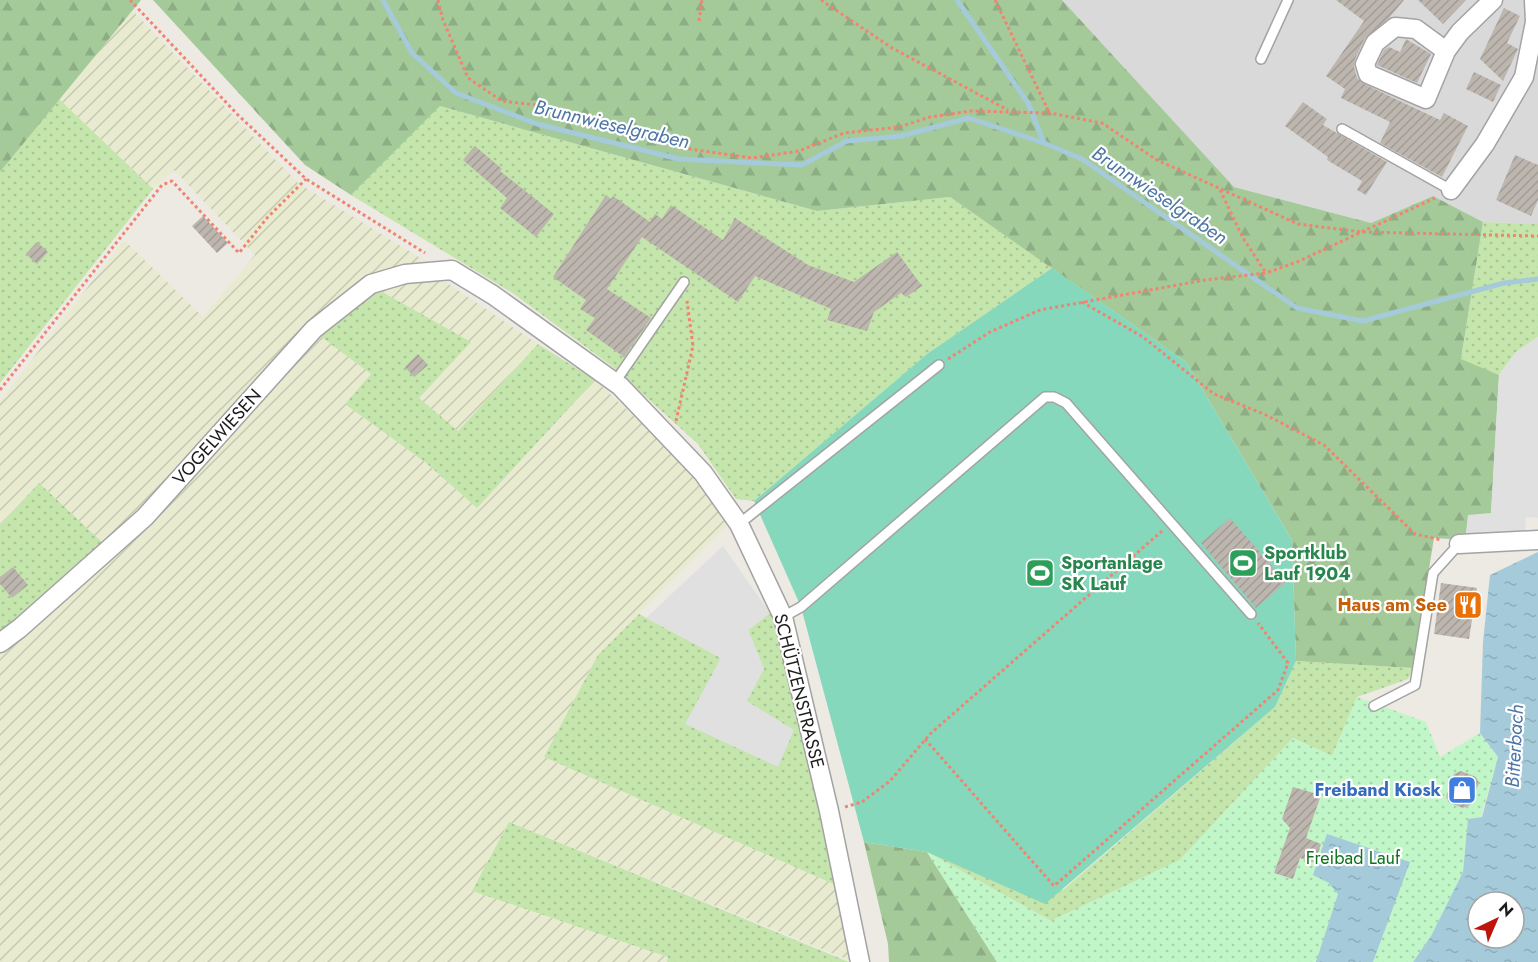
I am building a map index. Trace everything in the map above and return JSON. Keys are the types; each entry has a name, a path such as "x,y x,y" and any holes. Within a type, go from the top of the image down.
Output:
{"street":[{"path":"1446,51 1416,29 1395,27 1375,43 1365,64 1368,74 1426,99 1446,51 1460,32 1493,0"},
{"path":"1451,190 1485,144 1524,77 1535,22 1534,0"},
{"name":"SCHÜTZENSTRASSE","path":"452,270 493,295 615,382 703,473 739,524 783,617 829,811 860,962"},
{"name":"VOGELWIESEN","path":"0,643 145,517 314,329 371,285 405,274 452,270"},
{"path":"1458,544 1538,540"}],"lane":[{"path":"1261,59 1288,0"},
{"path":"1342,129 1451,190"},
{"path":"615,382 684,282"},
{"path":"739,524 939,365"},
{"path":"783,617 801,606 1045,398 1054,397 1066,403 1251,614"},
{"path":"1374,706 1415,685 1432,573 1458,544"}],"path":[{"path":"130,0 237,114 306,179 452,270"},
{"path":"438,0 443,20 468,78 502,101 545,106 683,148 752,158 799,151 844,133 899,127 930,117 971,111 1050,112 1102,123 1157,160 1298,224 1362,232 1538,236"},
{"path":"699,21 702,0"},
{"path":"821,0 892,48 1008,110"},
{"path":"995,0 1050,112"},
{"path":"0,390 162,185 172,181 239,253 267,218 306,179"},
{"path":"1219,188 1243,238 1266,273"},
{"path":"939,365 990,333 1040,310 1205,280 1256,276 1362,232 1451,190"},
{"path":"672,440 693,346 684,282"},
{"path":"1081,301 1143,337 1215,394 1263,414 1324,445 1415,534 1458,544"},
{"path":"829,811 862,802 890,781 926,739 1171,523"},
{"path":"926,739 1054,886 1278,690 1288,663 1251,614"}],"shaded area":[{"path":"1062,0 1538,0 1538,224 1483,222 1433,196 1371,223 1234,187"},
{"path":"1538,337 1538,518 1526,517 1525,531 1465,540 1468,515 1491,513 1499,375 1516,352"},
{"path":"723,546 770,613 748,630 764,669 747,701 794,730 778,767 685,724 721,658 646,618"}],"green space":[{"path":"0,0 141,0 0,172"},
{"path":"153,0 1062,0 1234,187 1371,223 1433,196 1483,222 1461,359 1499,375 1491,514 1465,540 1434,538 1413,668 1296,661 1292,540 1186,362 950,197 817,211 440,106 351,195 305,165"},
{"path":"132,10 298,183 435,267 367,279 142,512 104,544 39,483 0,525 0,401 124,240 203,317 255,255 174,170 153,189 59,99"},
{"path":"59,99 153,189 0,383 0,172"},
{"path":"440,106 817,211 950,197 1052,268 927,354 754,501 736,499 698,444 613,367 514,294 351,195"},
{"path":"1483,222 1538,224 1538,337 1516,352 1499,375 1461,360"},
{"name":"Sportanlage SK Lauf","path":"1052,268 1186,362 1292,540 1296,661 1275,707 1045,904 927,852 864,842 801,607 754,501 927,354"},
{"path":"435,275 538,344 458,432 418,398 470,342 377,289"},
{"path":"377,289 471,342 419,398 458,431 538,344 595,380 477,508 425,462 345,404 371,374 316,333"},
{"path":"316,333 372,374 345,404 425,462 477,508 595,380 693,471 728,525 598,655 544,757 836,885 854,962 509,822 472,891 668,957 667,962 0,962 0,654 18,641"},
{"path":"39,483 104,544 0,636 0,525"},
{"path":"770,613 777,625 786,655 836,885 544,757 598,655 639,614 721,658 686,724 746,701 764,669 748,630"},
{"path":"1296,661 1413,668 1408,679 1357,697 1332,756 1293,738 1180,860 1051,921 928,853 1050,873 1063,890 1275,707"},
{"name":"Freibad Lauf","path":"1357,697 1426,722 1440,757 1480,733 1498,757 1481,817 1468,819 1463,872 1431,936 1413,962 997,962 927,852 1051,921 1180,860 1293,738 1332,756"},
{"path":"509,822 849,962 667,962 668,957 472,891"},
{"path":"864,842 927,852 928,853"},
{"path":"864,842 927,852 997,962 889,962 888,944"}],"water":[{"name":"Bitterbach","path":"1538,552 1538,962 1413,962 1431,936 1463,872 1468,819 1482,817 1498,757 1480,733 1483,642 1490,575"},
{"path":"1327,834 1410,862 1373,962 1316,962 1338,894 1329,883 1313,875"}],"building":[{"path":"1336,0 1404,0 1389,18 1365,38 1355,59 1354,67 1357,78 1364,84 1440,120 1444,113 1468,126 1442,177 1380,143 1390,122 1341,98 1345,89 1326,76 1364,21"},
{"path":"1418,0 1466,0 1443,24"},
{"path":"1504,8 1520,16 1507,43 1518,49 1503,81 1480,59"},
{"path":"1406,39 1431,54 1417,83 1377,65 1384,50 1389,47 1400,52"},
{"path":"1474,72 1501,85 1493,102 1466,89"},
{"path":"1303,102 1327,119 1323,125 1387,162 1366,195 1357,190 1362,181 1327,160 1328,157 1285,126"},
{"path":"475,146 502,169 500,171 554,214 536,237 500,208 507,198 463,160"},
{"path":"1515,155 1538,165 1538,200 1531,216 1496,200"},
{"path":"606,195 611,199 613,196 650,222 655,214 662,219 671,205 723,240 735,218 808,265 854,282 897,252 922,286 906,297 901,293 874,312 867,331 827,320 831,309 755,276 738,302 642,237 607,289 651,318 624,357 586,330 595,318 580,309 586,300 553,277"},
{"path":"203,216 228,243 217,253 192,226"},
{"path":"37,242 48,252 37,264 26,254"},
{"path":"418,354 428,365 414,377 405,367"},
{"name":"Sportklub Lauf 1904","path":"1230,518 1286,582 1256,608 1201,543"},
{"path":"13,567 28,585 12,598 0,584 0,577"},
{"path":"1441,583 1477,588 1469,639 1434,634"},
{"name":"Freiband Kiosk","path":"1461,771 1476,777 1479,783 1470,805 1463,808 1450,803 1446,797 1454,774"},
{"path":"1293,787 1321,795 1306,838 1321,844 1315,863 1300,858 1293,879 1274,873 1290,828 1282,819"}],"waterway":[{"name":"Brunnwieselgraben","path":"383,0 412,53 456,93 537,124 679,159 802,165 847,141 901,136 969,118 1044,143 1082,159 1297,308 1363,321 1504,283 1538,279"},
{"path":"957,0 1028,103 1044,143"}],"place":[{"name":"Sportklub Lauf 1904","path":"1243,563"},
{"name":"Sportanlage SK Lauf","path":"1040,573"},
{"name":"Haus am See","path":"1468,605"},
{"name":"Freiband Kiosk","path":"1462,790"}]}
